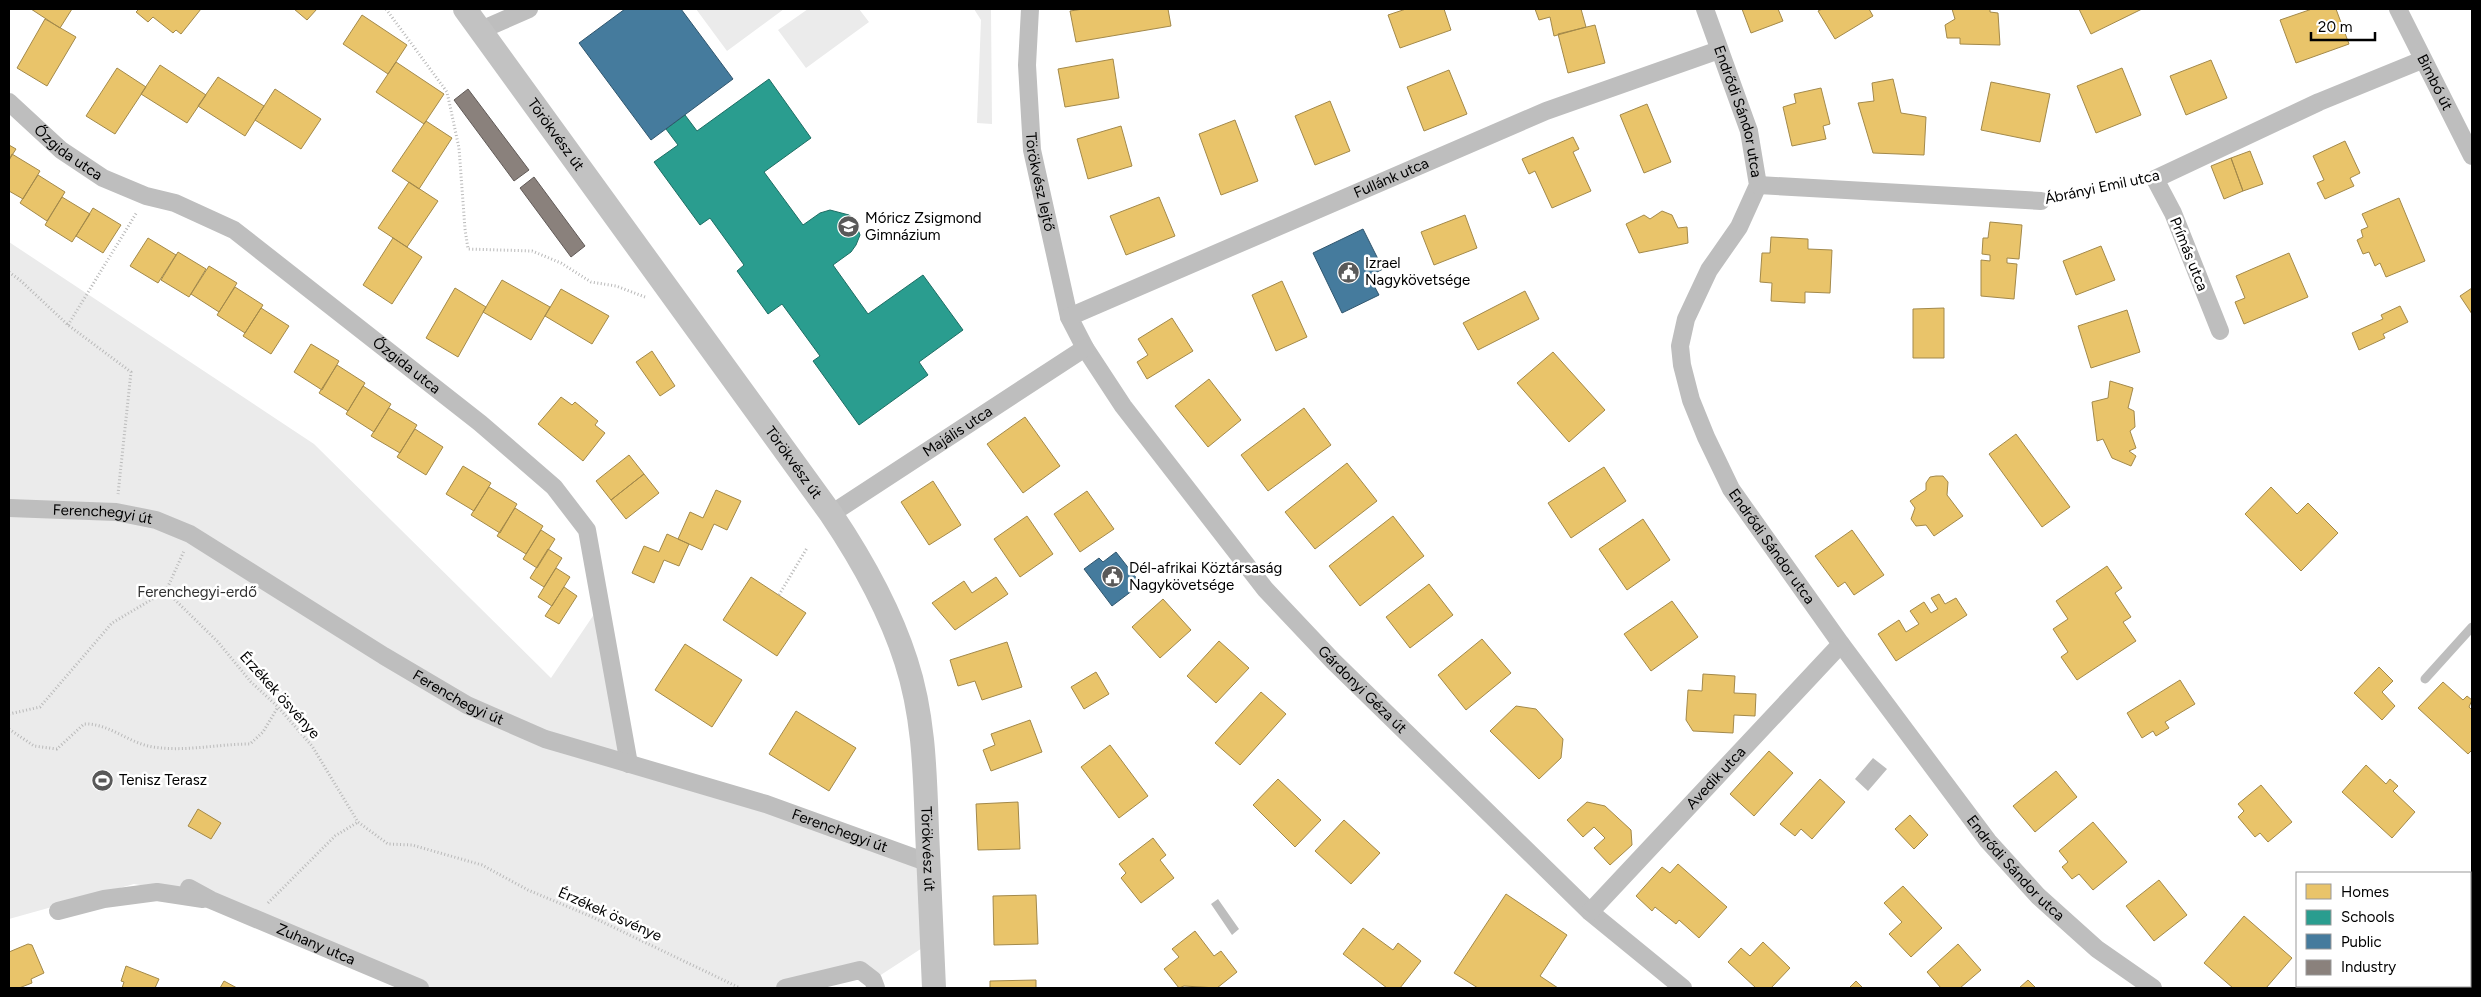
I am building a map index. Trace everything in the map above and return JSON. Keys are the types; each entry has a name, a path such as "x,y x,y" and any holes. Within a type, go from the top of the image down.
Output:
{"street":[{"name":"Törökvész út","path":"465,9 831,514 865,566 886,610 906,662 921,722 934,988"},
{"path":"481,30 529,9"},
{"name":"Törökvész lejtő","path":"1030,9 1027,65 1032,150 1069,318 1085,348"},
{"name":"Endrődi Sándor utca","path":"1705,9 1749,132 1758,185 1738,227 1709,270 1686,319 1680,346 1682,365 1691,400 1731,489 1841,644 1988,841 2038,896 2097,949 2153,988"},
{"name":"Bimbó út","path":"2398,9 2472,156"},
{"name":"Fullánk utca","path":"1069,318 1546,111 1719,50"},
{"name":"Ábrányi Emil utca","path":"2155,178 2319,102 2422,60"},
{"name":"Őzgida utca","path":"9,102 61,150 104,178 146,196 175,203 234,230 480,423 554,487 588,530 629,764"},
{"name":"Prímás utca","path":"2155,178 2173,213 2220,332"},
{"name":"Ábrányi Emil utca","path":"1758,185 2041,201"},
{"name":"Majális utca","path":"831,514 1085,348"},
{"name":"Gárdonyi Géza út","path":"1085,348 1123,406 1265,589 1333,661 1590,912 1683,988"},
{"name":"Ferenchegyi út","path":"9,508 116,512 156,520 190,534 384,656 467,704 545,739 766,804 928,863"},
{"name":"Avedik utca","path":"1590,912 1841,644"},
{"name":"Zuhany utca","path":"189,888 211,900 420,988"},
{"name":"Zuhany utca","path":"58,910 104,899 157,892 211,900"},
{"path":"785,988 860,970 873,980 876,988"}],"lane":[{"path":"2425,678 2472,627"}],"path":[{"path":"386,9 447,92 460,148 468,249 532,251 561,263 591,282 616,286 647,297"},
{"name":"Ábrányi Emil utca","path":"2041,201 2155,178"},
{"path":"68,325 142,204"},
{"path":"9,272 68,325 131,372 116,512"},
{"path":"9,714 40,706 112,623 166,591 190,534"},
{"path":"779,596 807,548"},
{"name":"Érzékek ösvénye","path":"166,591 218,642 250,682 278,707 312,746 358,822 388,844 412,845 482,865 528,890 598,920 740,988"},
{"path":"9,729 34,746 57,749 84,724 98,724 115,733 152,747 198,749 227,744 250,744 263,732 278,707"},
{"path":"253,917 335,836 358,822"}],"green space":[{"path":"696,9 784,9 727,51"},
{"path":"808,9 859,9 869,22 806,68 778,30"},
{"path":"974,9 991,9 992,124 977,123 981,20"},
{"name":"Ferenchegyi-erdő","path":"9,242 314,444 551,678 601,604 629,764 929,863 933,941 873,980 860,970 785,988 420,988 253,917 152,887 134,884 9,919"}],"shaded area":[{"path":"1873,758 1887,769 1868,791 1855,779"},
{"path":"1218,899 1239,929 1232,935 1211,904"}],"building: Homes":[{"path":"31,9 72,9 60,28"},
{"path":"139,9 201,9 181,34 176,30 173,33 153,17 148,22 136,12"},
{"path":"294,9 317,9 307,20"},
{"path":"1083,9 1168,9 1171,26 1076,42 1070,11"},
{"path":"1406,9 1444,9 1451,30 1400,48 1388,15"},
{"path":"1535,9 1581,9 1586,27 1554,36 1550,17 1539,20"},
{"path":"1742,9 1778,9 1783,21 1751,33"},
{"path":"1822,9 1869,9 1873,16 1835,39 1818,11"},
{"path":"1952,9 1990,9 1990,12 1998,13 2000,45 1960,44 1960,38 1947,38 1945,25 1955,19"},
{"path":"2079,9 2142,9 2091,34"},
{"path":"2312,9 2336,9 2349,44 2296,63 2280,20"},
{"path":"362,15 407,45 388,74 343,44"},
{"path":"45,19 76,37 47,86 17,68"},
{"path":"1595,25 1605,63 1568,73 1558,34"},
{"path":"1113,59 1119,98 1065,107 1058,69"},
{"path":"2211,60 2227,98 2186,115 2170,76"},
{"path":"396,62 444,94 424,124 376,92"},
{"path":"160,65 206,95 187,123 141,94"},
{"path":"117,68 146,87 115,134 86,116"},
{"path":"2122,68 2141,115 2096,133 2077,86"},
{"path":"1449,70 1467,114 1424,131 1407,87"},
{"path":"218,77 264,106 245,136 198,106"},
{"path":"1893,79 1901,113 1926,117 1924,155 1873,153 1858,103 1874,101 1872,83"},
{"path":"1991,82 2050,94 2040,142 1981,130"},
{"path":"1821,88 1830,124 1823,126 1826,139 1792,146 1783,107 1796,103 1794,94"},
{"path":"275,89 321,119 301,149 255,120"},
{"path":"1330,101 1350,151 1315,165 1295,116"},
{"path":"1647,104 1671,162 1644,173 1620,115"},
{"path":"1235,120 1258,181 1221,195 1199,134"},
{"path":"426,121 452,138 419,189 392,171"},
{"path":"1121,126 1132,166 1088,179 1077,139"},
{"path":"1573,137 1579,149 1573,152 1591,191 1552,208 1535,171 1529,174 1522,159"},
{"path":"2345,141 2360,173 2350,178 2354,186 2325,199 2317,183 2324,180 2313,156"},
{"path":"9,145 16,149 9,160"},
{"path":"2250,151 2263,184 2243,191 2231,158"},
{"path":"12,154 40,171 23,199 9,191 9,160"},
{"path":"2231,158 2243,191 2224,199 2211,166"},
{"path":"38,175 65,192 47,221 20,203"},
{"path":"409,182 438,201 407,247 378,228"},
{"path":"62,197 90,214 72,242 45,225"},
{"path":"1159,197 1175,236 1126,255 1110,216"},
{"path":"2399,198 2425,261 2386,277 2380,263 2375,266 2369,252 2363,254 2357,240 2363,237 2361,230 2368,227 2362,214"},
{"path":"93,208 121,225 103,253 76,236"},
{"path":"1662,211 1672,215 1678,228 1687,227 1688,243 1639,253 1626,224 1644,215 1650,219"},
{"path":"1465,215 1477,248 1434,265 1421,232"},
{"path":"1990,222 2022,225 2019,259 2007,258 2007,263 2017,264 2014,299 1981,296 1981,260 1990,261 1990,255 1982,254 1983,238 1988,238"},
{"path":"1771,237 1808,239 1808,249 1832,250 1830,293 1805,292 1805,303 1771,301 1772,283 1760,282 1762,253 1770,253"},
{"path":"148,238 176,255 158,283 130,266"},
{"path":"393,238 422,257 392,304 363,285"},
{"path":"2101,246 2115,280 2076,295 2063,261"},
{"path":"178,252 206,269 189,297 161,280"},
{"path":"2289,253 2308,297 2244,324 2235,302 2245,298 2236,276"},
{"path":"209,266 237,283 219,312 191,294"},
{"path":"502,280 550,307 531,340 483,312"},
{"path":"1282,281 1307,337 1276,351 1252,295"},
{"path":"235,287 263,305 245,333 217,315"},
{"path":"455,288 486,307 458,357 426,338"},
{"path":"2472,288 2472,314 2460,296"},
{"path":"561,289 609,316 592,344 545,316"},
{"path":"1525,291 1539,319 1478,350 1463,323"},
{"path":"2400,306 2408,322 2383,334 2385,338 2359,350 2352,333 2383,319 2381,315"},
{"path":"261,308 289,326 271,354 243,336"},
{"path":"1944,308 1944,358 1913,358 1913,309"},
{"path":"2127,310 2140,352 2091,368 2078,326"},
{"path":"1172,318 1193,351 1147,379 1137,362 1148,355 1138,339"},
{"path":"311,344 339,361 322,390 294,372"},
{"path":"652,351 675,386 660,396 636,362"},
{"path":"1553,352 1605,410 1569,442 1517,383"},
{"path":"337,365 365,383 348,411 319,393"},
{"path":"1209,379 1241,420 1208,447 1175,406"},
{"path":"2110,381 2133,388 2128,408 2134,411 2135,427 2130,431 2136,448 2129,451 2136,456 2131,466 2112,458 2103,439 2097,441 2092,402 2108,398"},
{"path":"363,386 391,404 374,432 346,414"},
{"path":"561,397 572,405 575,402 598,421 595,425 605,433 583,461 538,424"},
{"path":"389,408 417,425 400,453 371,436"},
{"path":"1304,408 1331,445 1268,491 1241,455"},
{"path":"1025,417 1060,466 1023,493 987,444"},
{"path":"415,429 443,447 426,475 397,457"},
{"path":"2016,434 2070,507 2042,527 1989,454"},
{"path":"629,455 644,474 611,500 596,481"},
{"path":"1347,463 1377,501 1315,549 1285,512"},
{"path":"463,466 491,483 474,511 446,494"},
{"path":"1604,467 1626,501 1571,538 1548,503"},
{"path":"644,474 659,493 626,519 611,500"},
{"path":"1943,476 1948,482 1947,495 1963,516 1934,536 1926,525 1916,526 1911,519 1915,508 1910,501 1926,490 1926,483 1930,477"},
{"path":"933,481 961,525 929,545 901,502"},
{"path":"489,487 517,504 500,533 471,515"},
{"path":"2271,487 2297,514 2308,503 2338,533 2301,571 2245,514"},
{"path":"716,490 741,501 727,530 714,524 702,550 678,539 690,512 703,518"},
{"path":"1087,491 1114,529 1080,552 1054,514"},
{"path":"515,508 543,526 526,554 497,536"},
{"path":"1027,516 1053,554 1020,577 994,539"},
{"path":"1393,516 1424,556 1360,606 1329,566"},
{"path":"1643,519 1670,560 1627,590 1599,549"},
{"path":"541,530 555,539 537,568 523,559"},
{"path":"1852,530 1884,575 1854,595 1845,582 1838,587 1815,556"},
{"path":"667,534 689,544 679,566 664,560 654,583 632,573 644,546 659,552"},
{"path":"548,549 562,558 544,587 530,578"},
{"path":"2107,566 2122,588 2115,593 2131,617 2123,622 2136,641 2077,680 2061,657 2068,652 2053,629 2068,619 2056,601"},
{"path":"556,568 570,577 552,606 538,597"},
{"path":"751,577 806,613 777,656 723,620"},
{"path":"996,577 1008,594 955,630 932,603 964,581 972,593"},
{"path":"1429,584 1453,615 1410,648 1386,617"},
{"path":"564,587 577,596 559,624 545,616"},
{"path":"1939,594 1945,604 1956,598 1967,615 1896,661 1878,634 1899,620 1906,632 1919,624 1910,611 1924,602 1931,613 1938,609 1931,598"},
{"path":"1163,599 1191,630 1160,658 1132,627"},
{"path":"1672,601 1698,637 1651,671 1624,634"},
{"path":"1482,639 1511,673 1466,710 1438,675"},
{"path":"1219,641 1249,668 1216,703 1187,676"},
{"path":"1007,642 1022,687 982,700 975,681 958,686 950,660"},
{"path":"685,644 742,680 712,727 655,690"},
{"path":"2379,667 2393,681 2382,692 2395,706 2382,720 2354,693"},
{"path":"1096,672 1109,694 1084,709 1071,687"},
{"path":"1703,674 1735,676 1734,693 1756,694 1755,716 1734,715 1733,733 1693,731 1686,720 1688,690 1702,691"},
{"path":"2180,680 2195,704 2165,722 2169,728 2156,736 2153,731 2142,738 2127,713"},
{"path":"2443,682 2463,700 2467,696 2472,700 2469,707 2472,710 2472,750 2468,754 2418,708"},
{"path":"1261,692 1286,714 1240,765 1215,743"},
{"path":"1516,706 1536,709 1563,739 1561,758 1539,779 1490,731"},
{"path":"796,711 856,748 829,791 769,754"},
{"path":"1030,720 1042,752 991,771 983,750 995,745 991,734"},
{"path":"1110,745 1148,796 1119,818 1081,767"},
{"path":"1769,751 1793,773 1754,816 1730,794"},
{"path":"2366,765 2386,784 2390,779 2398,786 2393,791 2415,812 2392,838 2342,792"},
{"path":"2056,771 2077,797 2035,832 2013,806"},
{"path":"1278,779 1321,820 1295,847 1253,805"},
{"path":"1820,779 1845,802 1812,839 1801,829 1795,836 1780,824"},
{"path":"2261,785 2292,822 2268,842 2260,833 2255,837 2238,817 2244,811 2238,804"},
{"path":"1018,802 1020,849 978,850 976,804"},
{"path":"1587,802 1605,806 1631,830 1632,845 1610,865 1594,848 1605,838 1594,827 1583,837 1567,820"},
{"path":"198,809 221,823 211,839 188,826"},
{"path":"1910,815 1928,835 1914,849 1895,829"},
{"path":"1344,820 1380,853 1351,884 1315,851"},
{"path":"2093,822 2127,862 2093,890 2079,874 2072,879 2062,867 2068,862 2059,851"},
{"path":"1153,838 1166,855 1160,860 1174,878 1141,903 1121,878 1126,873 1119,864"},
{"path":"1678,864 1727,907 1699,938 1679,920 1676,924 1655,907 1652,911 1636,896 1662,867 1670,873"},
{"path":"2159,880 2187,915 2154,941 2126,906"},
{"path":"1903,886 1942,928 1911,957 1889,934 1902,922 1884,903"},
{"path":"1506,894 1567,935 1540,976 1558,988 1478,988 1454,973"},
{"path":"1036,895 1038,944 994,945 993,896"},
{"path":"2244,916 2292,958 2266,988 2233,988 2204,963"},
{"path":"1363,928 1393,950 1398,943 1421,961 1400,988 1387,988 1343,954"},
{"path":"1195,931 1214,956 1221,951 1237,972 1217,988 1184,986 1179,988 1164,969 1179,957 1172,949"},
{"path":"1763,942 1790,968 1771,988 1756,988 1728,962 1741,948 1750,956"},
{"path":"28,944 32,945 44,973 31,979 32,983 19,988 9,988 9,952"},
{"path":"1958,944 1981,970 1960,988 1941,988 1927,972"},
{"path":"126,966 159,979 155,988 122,988 124,982 121,981"},
{"path":"1036,980 1036,988 990,988 990,981"},
{"path":"2028,980 2036,988 2019,988"},
{"path":"224,981 237,988 220,988"},
{"path":"1856,981 1863,988 1849,988"},
{"path":"2352,987 2353,988 2315,988"}],"building: Schools":[{"path":"769,79 811,138 764,172 803,225 820,213 830,210 849,215 854,219 860,235 856,245 851,252 833,265 868,314 923,275 963,330 919,362 928,375 859,425 813,361 820,356 782,304 768,314 737,271 744,265 710,218 700,225 654,162 678,145 666,129 685,115 697,131"}],"building: Public":[{"path":"625,9 681,9 733,79 651,140 579,43"},
{"name":"Izrael Nagykövetsége","path":"1363,229 1383,269 1369,276 1379,295 1342,313 1313,253"},
{"name":"Dél-afrikai Köztársaság Nagykövetsége","path":"1116,552 1141,584 1112,606 1084,569 1099,558 1103,562"}],"building: Industry":[{"path":"468,89 529,170 514,181 454,100"},
{"path":"534,177 585,246 571,257 520,188"}],"place":[{"name":"Móricz Zsigmond Gimnázium","path":"849,227"},
{"name":"Izrael Nagykövetsége","path":"1349,272"},
{"name":"Dél-afrikai Köztársaság Nagykövetsége","path":"1113,577"},
{"name":"Tenisz Terasz","path":"103,780"}]}
